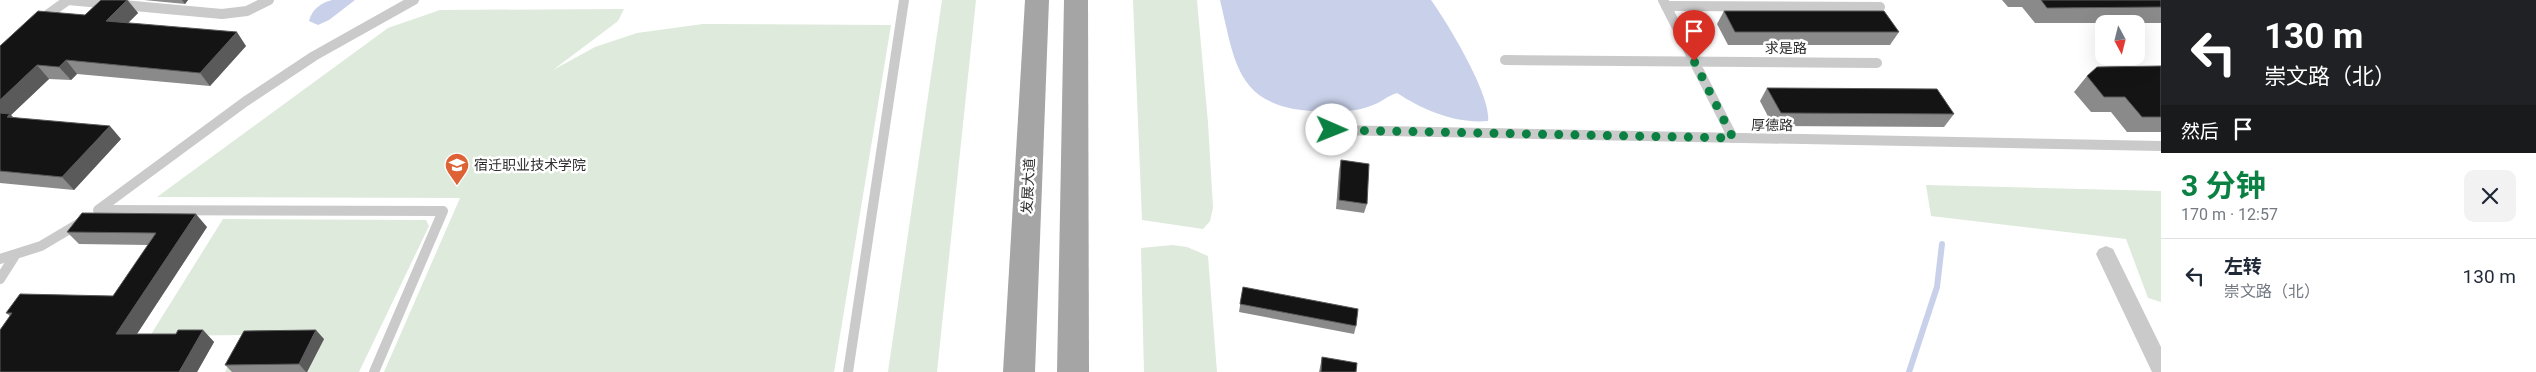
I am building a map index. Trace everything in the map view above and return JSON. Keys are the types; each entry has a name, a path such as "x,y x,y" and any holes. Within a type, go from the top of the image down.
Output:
{"main road":[{"name":"发展大道","path":"1018,372 1037,0"},
{"path":"1073,372 1076,0"}],"street":[{"path":"2106,254 2161,369"}],"lane":[{"path":"30,26 68,0 237,14 257,8 269,0"},
{"path":"0,259 14,257 68,232 246,101 314,56 414,0"},
{"path":"848,372 904,0"},
{"path":"1733,138 1665,3 1880,7"},
{"name":"求是路","path":"1505,60 1877,62"},
{"name":"厚德路","path":"1332,130 1971,144 2161,146"},
{"path":"91,215 443,211 374,372"},
{"path":"0,279 14,257"}],"green space":[{"path":"942,0 976,0 937,372 888,372"},
{"path":"1133,0 1197,0 1208,123 1213,208 1210,221 1203,229 1142,220"},
{"path":"624,9 618,21 553,70 595,47 637,33 703,24 891,25 834,372 384,372 460,198 157,197 388,28 440,10"},
{"path":"1926,185 2161,191 2161,302 2148,298 2126,239 1931,216"},
{"path":"223,219 426,220 429,226 359,372 225,372 244,335 150,336"},
{"path":"1172,245 1187,247 1208,256 1217,372 1144,372 1141,248"}],"water":[{"path":"332,0 355,0 329,20 318,25 309,21 312,13 318,7"},
{"path":"1220,0 1431,0 1457,41 1476,78 1483,95 1488,121 1464,120 1440,115 1397,93 1366,108 1327,112 1287,107 1268,100 1253,90 1243,77 1230,43"}],"building":[{"path":"101,0 127,0 106,21 237,32 200,73 66,60 59,67 37,65 0,100 0,46 38,11 85,15"},
{"path":"2041,0 2161,0 2161,7 2047,8"},
{"path":"1724,11 1884,11 1899,32 1735,32"},
{"path":"2161,66 2161,117 2142,117 2125,97 2104,97 2087,76 2097,67"},
{"path":"1767,88 1937,89 1954,114 1781,113"},
{"path":"0,113 10,114 7,117 110,126 62,177 0,171"},
{"path":"1341,160 1369,164 1367,204 1339,200"},
{"path":"82,213 196,214 116,334 176,334 178,330 203,330 179,372 0,372 0,330 12,313 6,313 20,294 113,296 156,233 67,232"},
{"path":"1243,287 1358,309 1356,326 1240,304"},
{"path":"316,330 299,364 225,365 244,331"},
{"path":"1322,357 1357,363 1356,372 1321,372"}],"waterway":[{"path":"1909,372 1937,287 1942,244"}],"place":[{"name":"宿迁职业技术学院","path":"457,186"}],"route":[{"path":"1332,130 1733,138 1694,61"}]}
